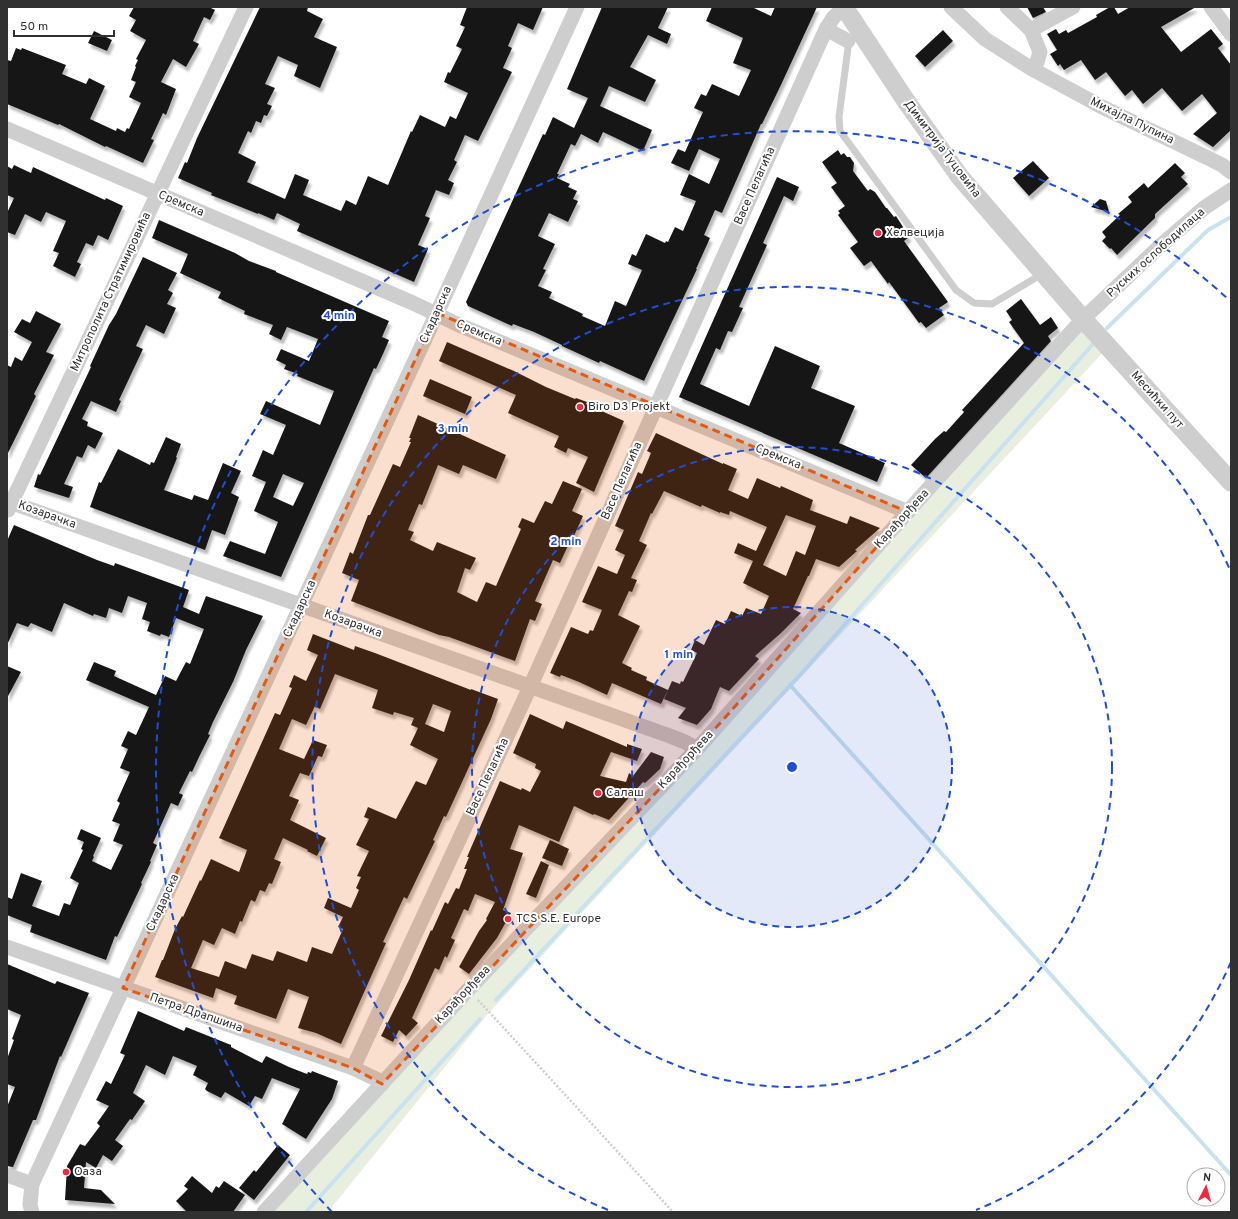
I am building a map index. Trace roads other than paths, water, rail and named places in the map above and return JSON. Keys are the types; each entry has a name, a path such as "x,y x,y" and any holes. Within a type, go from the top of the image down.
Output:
{"street":[{"name":"Митрополита Стратимировића","path":"8,505 158,194 246,7"},
{"name":"Скадарска","path":"27,1210 32,1184 437,314 577,7"},
{"name":"Васе Пелагића","path":"354,1068 530,687 826,29 833,18 844,7"},
{"name":"Димитрија Туцовића","path":"844,7 852,35 960,177 1083,319"},
{"name":"Михајла Пупина","path":"951,7 985,39 1032,69 1104,108 1222,165 1231,172"},
{"path":"1007,7 1031,30 1040,52 1037,62 1032,69"},
{"path":"1031,30 1073,7"},
{"path":"1211,7 1231,34"},
{"path":"826,29 852,35"},
{"name":"Сремска","path":"7,129 437,314 459,325 908,512"},
{"name":"Руских ослободилаца","path":"1083,319 1204,208 1231,190"},
{"name":"Месићки пут","path":"1083,319 1231,482"},
{"name":"Карађорђева","path":"264,1212 468,990 697,749 908,512 1083,319"},
{"name":"Козарачка","path":"8,505 670,736 697,749"},
{"name":"Петра Драпшина","path":"7,947 354,1068 376,1079 382,1084"},
{"path":"7,1175 32,1184"}],"lane":[{"path":"852,35 839,117 840,131 956,290 974,303 992,304 1044,273"}],"waterway":[{"path":"1107,328 1208,230 1231,217"},
{"path":"496,1000 801,674 1093,344"},
{"path":"790,685 1231,1175"},
{"path":"306,1212 480,1019"}],"place":[{"name":"Хелвеција","path":"878,233"},
{"name":"Biro D3 Projekt","path":"580,407"},
{"name":"Салаш","path":"598,793"},
{"name":"TCS S.E. Europe","path":"508,919"},
{"name":"Оаза","path":"66,1172"}]}
